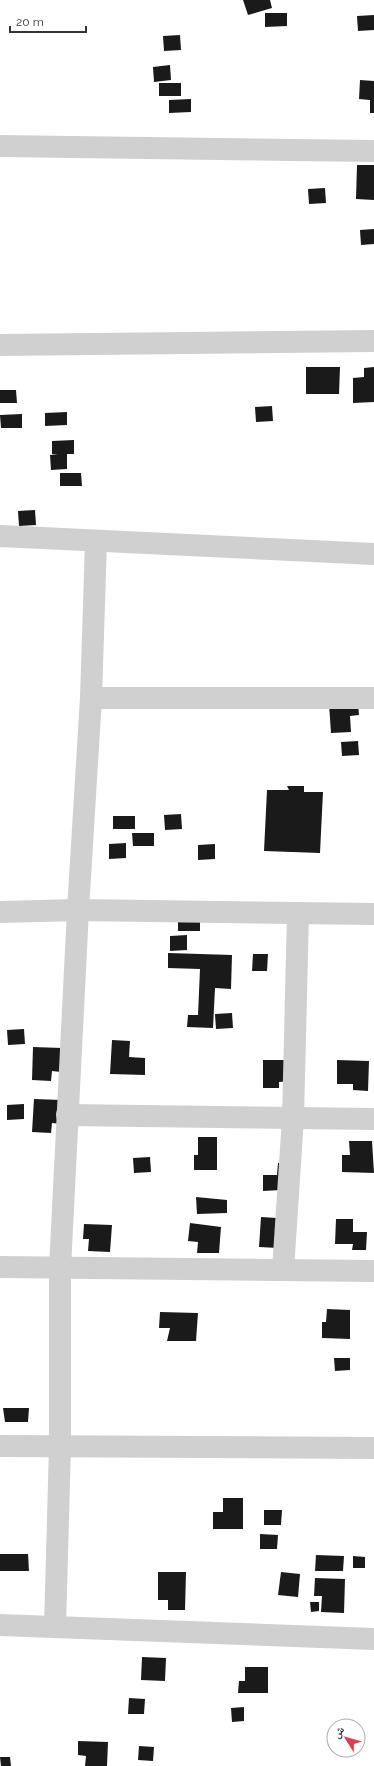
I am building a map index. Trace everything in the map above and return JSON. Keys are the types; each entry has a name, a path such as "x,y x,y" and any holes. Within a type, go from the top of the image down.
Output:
{"street":[{"path":"0,146 374,151"},
{"path":"0,345 374,341"},
{"path":"0,536 374,554"},
{"path":"55,1627 60,1446 60,1268 78,910 91,698 96,541"},
{"path":"91,698 374,698"},
{"path":"0,912 78,910 374,914"},
{"path":"283,1270 293,1118 298,913"},
{"path":"67,1115 374,1119"},
{"path":"0,1267 374,1271"},
{"path":"0,1446 374,1448"},
{"path":"0,1625 374,1639"}],"building":[{"path":"243,0 270,0 272,8 248,15"},
{"path":"265,13 287,13 287,26 265,27"},
{"path":"374,15 374,30 358,31 357,16"},
{"path":"180,35 181,50 164,51 163,36"},
{"path":"170,65 171,80 154,82 153,67"},
{"path":"360,80 374,81 374,113 370,113 370,100 359,99"},
{"path":"159,83 181,83 181,96 159,96"},
{"path":"191,99 191,112 169,113 169,100"},
{"path":"357,165 374,165 374,200 356,199"},
{"path":"325,188 326,203 309,204 308,189"},
{"path":"374,229 374,244 361,245 360,230"},
{"path":"306,367 340,367 339,394 306,394"},
{"path":"374,367 374,402 353,403 353,378 364,377 364,368"},
{"path":"0,390 16,390 17,403 0,403"},
{"path":"272,406 273,421 256,422 255,407"},
{"path":"67,412 67,425 45,426 45,413"},
{"path":"22,414 22,428 1,428 0,415"},
{"path":"74,440 74,454 67,454 67,469 51,470 50,455 58,454 52,454 52,441"},
{"path":"60,473 81,473 82,486 60,486"},
{"path":"35,510 36,525 19,526 18,511"},
{"path":"358,702 359,715 350,716 351,732 331,733 329,704"},
{"path":"358,741 359,755 342,756 341,742"},
{"path":"287,786 304,786 304,792 323,792 320,853 264,851 267,790 289,790"},
{"path":"181,814 182,829 165,830 164,815"},
{"path":"113,816 135,816 135,829 113,829"},
{"path":"132,833 154,833 154,846 133,846"},
{"path":"126,843 126,858 109,859 109,844"},
{"path":"215,844 215,859 198,860 198,845"},
{"path":"178,918 200,918 200,931 178,931"},
{"path":"187,935 187,950 170,951 170,936"},
{"path":"168,953 232,955 231,989 215,988 213,1028 187,1027 188,1015 198,1015 200,969 168,968"},
{"path":"253,954 268,954 267,971 252,971"},
{"path":"232,1013 233,1028 216,1029 215,1014"},
{"path":"24,1029 25,1044 8,1045 7,1030"},
{"path":"112,1040 130,1041 129,1057 145,1058 145,1075 110,1074"},
{"path":"33,1047 62,1048 61,1072 52,1071 51,1081 32,1080"},
{"path":"263,1060 291,1060 291,1081 279,1082 279,1088 263,1088"},
{"path":"337,1060 369,1061 368,1091 353,1090 353,1084 337,1084"},
{"path":"34,1099 62,1100 61,1124 52,1123 51,1133 32,1132"},
{"path":"24,1104 24,1119 7,1120 7,1105"},
{"path":"198,1137 217,1137 217,1170 194,1170 194,1155 198,1155"},
{"path":"349,1141 372,1141 374,1173 342,1172 342,1155 350,1155"},
{"path":"150,1157 151,1172 134,1173 133,1158"},
{"path":"295,1162 281,1190 263,1191 263,1175 277,1175 278,1163"},
{"path":"196,1197 227,1200 227,1213 197,1214"},
{"path":"261,1217 292,1219 278,1248 259,1247"},
{"path":"336,1219 353,1219 353,1232 367,1232 366,1250 352,1250 353,1244 335,1244"},
{"path":"190,1223 221,1227 219,1253 197,1253 198,1242 188,1241"},
{"path":"84,1224 112,1225 110,1252 88,1251 89,1239 83,1239"},
{"path":"327,1309 350,1310 350,1339 322,1338 322,1322 326,1322"},
{"path":"160,1312 198,1313 196,1341 167,1341 170,1328 159,1328"},
{"path":"334,1358 350,1358 350,1370 335,1371"},
{"path":"3,1408 29,1408 28,1422 5,1422"},
{"path":"223,1498 243,1498 243,1529 213,1529 213,1512 223,1512"},
{"path":"264,1510 282,1510 281,1525 264,1525"},
{"path":"260,1534 278,1535 277,1549 260,1549"},
{"path":"0,1554 28,1554 29,1571 0,1571"},
{"path":"316,1555 344,1556 343,1571 315,1571"},
{"path":"353,1556 365,1557 365,1568 353,1568"},
{"path":"158,1572 186,1572 185,1610 168,1610 168,1600 158,1600"},
{"path":"281,1572 300,1574 298,1597 278,1595"},
{"path":"315,1578 345,1579 344,1613 321,1612 322,1596 314,1596"},
{"path":"310,1602 319,1602 319,1611 311,1612"},
{"path":"142,1657 166,1658 165,1681 141,1680"},
{"path":"245,1667 268,1667 268,1693 238,1693 239,1681 245,1681"},
{"path":"129,1698 145,1699 144,1714 128,1714"},
{"path":"244,1707 244,1721 232,1722 231,1708"},
{"path":"78,1741 108,1742 107,1766 85,1766 86,1756 78,1755"},
{"path":"139,1746 154,1747 153,1761 138,1760"},
{"path":"0,1757 10,1757 11,1766 1,1766"}]}
